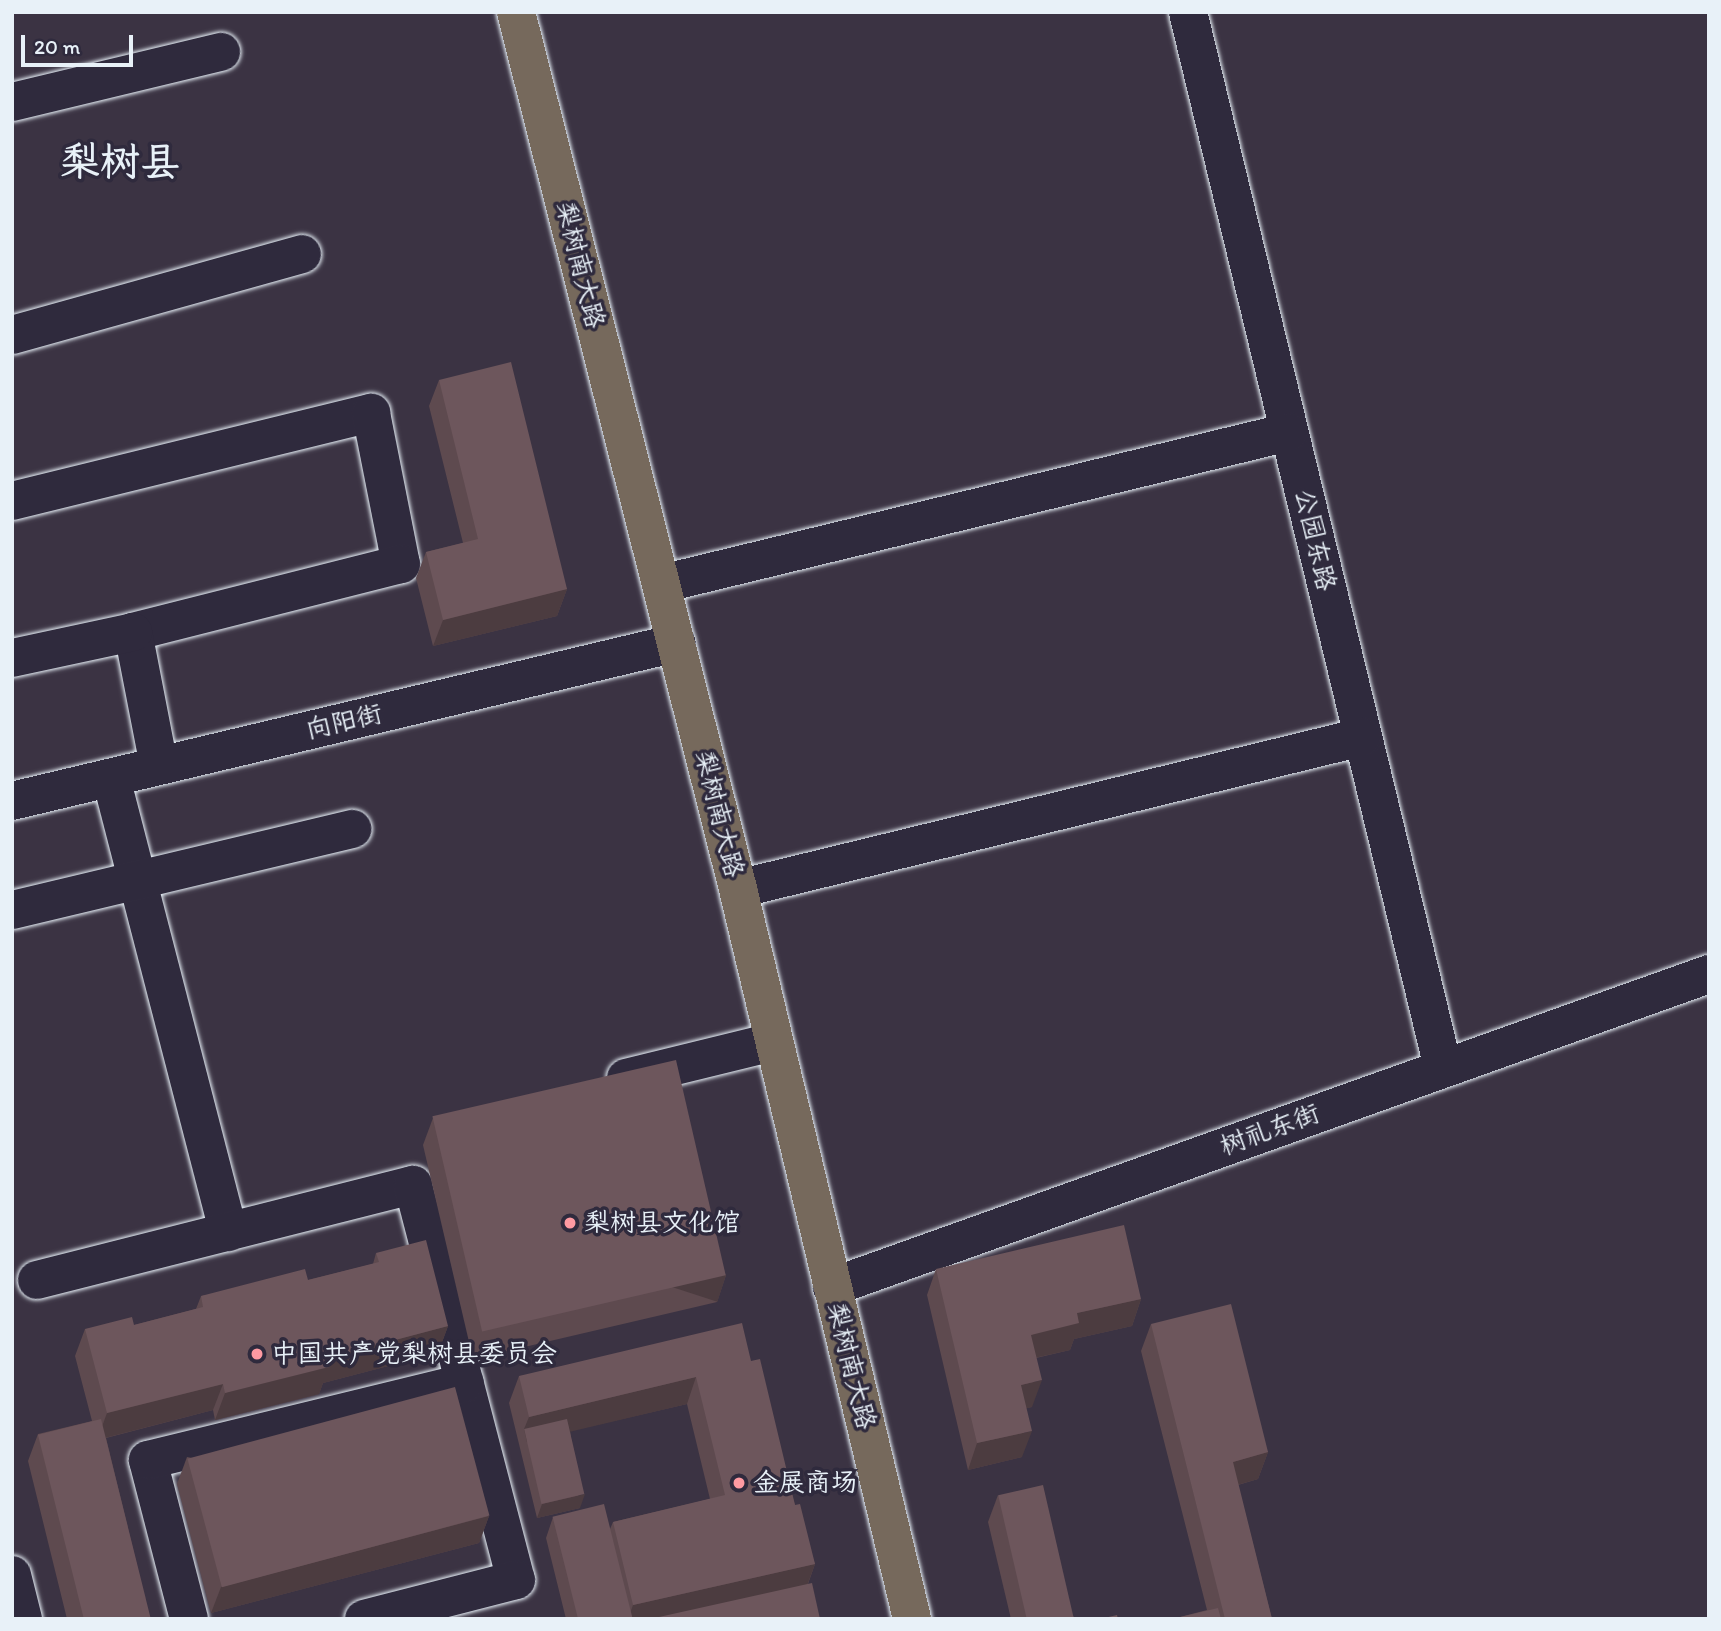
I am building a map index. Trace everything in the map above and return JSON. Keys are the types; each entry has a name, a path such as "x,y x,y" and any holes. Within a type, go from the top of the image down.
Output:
{"highway":[{"name":"梨树南大路","path":"516,12 738,889 912,1619"}],"street":[{"name":"公园东路","path":"1188,12 1443,1068"},
{"path":"12,102 221,52"},
{"path":"12,335 303,254"},
{"path":"12,501 371,413 401,564 133,632 12,658"},
{"path":"661,584 1289,432"},
{"path":"133,632 159,766"},
{"name":"向阳街","path":"12,801 677,643"},
{"path":"738,889 1362,737"},
{"path":"111,778 229,1232"},
{"path":"12,910 352,829"},
{"name":"树礼东街","path":"832,1287 1709,974"},
{"path":"585,1088 774,1042"},
{"path":"37,1280 414,1185 516,1580 364,1619"},
{"path":"189,1619 148,1460 465,1382"},
{"path":"12,1575 23,1619"}],"building":[{"path":"511,362 567,589 443,620 426,552 478,539 439,380"},
{"name":"梨树县文化馆","path":"676,1060 726,1275 482,1332 432,1116"},
{"path":"1124,1225 1141,1299 1077,1313 1079,1323 1031,1335 1042,1380 1021,1385 1032,1431 977,1443 936,1269"},
{"name":"中国共产党梨树县委员会","path":"426,1240 448,1326 327,1358 329,1367 225,1393 223,1384 107,1413 85,1329 132,1317 134,1325 203,1307 201,1296 305,1269 308,1280 379,1262 376,1253"},
{"path":"1231,1304 1268,1452 1233,1462 1272,1619 1225,1619 1151,1324"},
{"name":"金展商场","path":"742,1323 751,1361 760,1359 795,1505 800,1504 815,1564 633,1605 613,1522 725,1495 696,1377 529,1417 519,1376"},
{"path":"455,1387 489,1515 222,1587 187,1459"},
{"path":"101,1419 151,1619 84,1619 38,1435"},
{"path":"567,1419 584,1494 541,1504 524,1429"},
{"path":"1043,1485 1074,1619 1027,1619 998,1495"},
{"path":"604,1504 633,1618 578,1619 553,1517"},
{"path":"812,1583 820,1619 650,1619"},
{"path":"1218,1608 1221,1619 1172,1619"},
{"path":"1117,1615 1118,1619 1100,1619"}],"place":[{"name":"梨树县文化馆","path":"570,1223"},
{"name":"中国共产党梨树县委员会","path":"257,1354"},
{"name":"金展商场","path":"739,1483"}],"district":[{"name":"梨树县","path":"120,161"}]}
